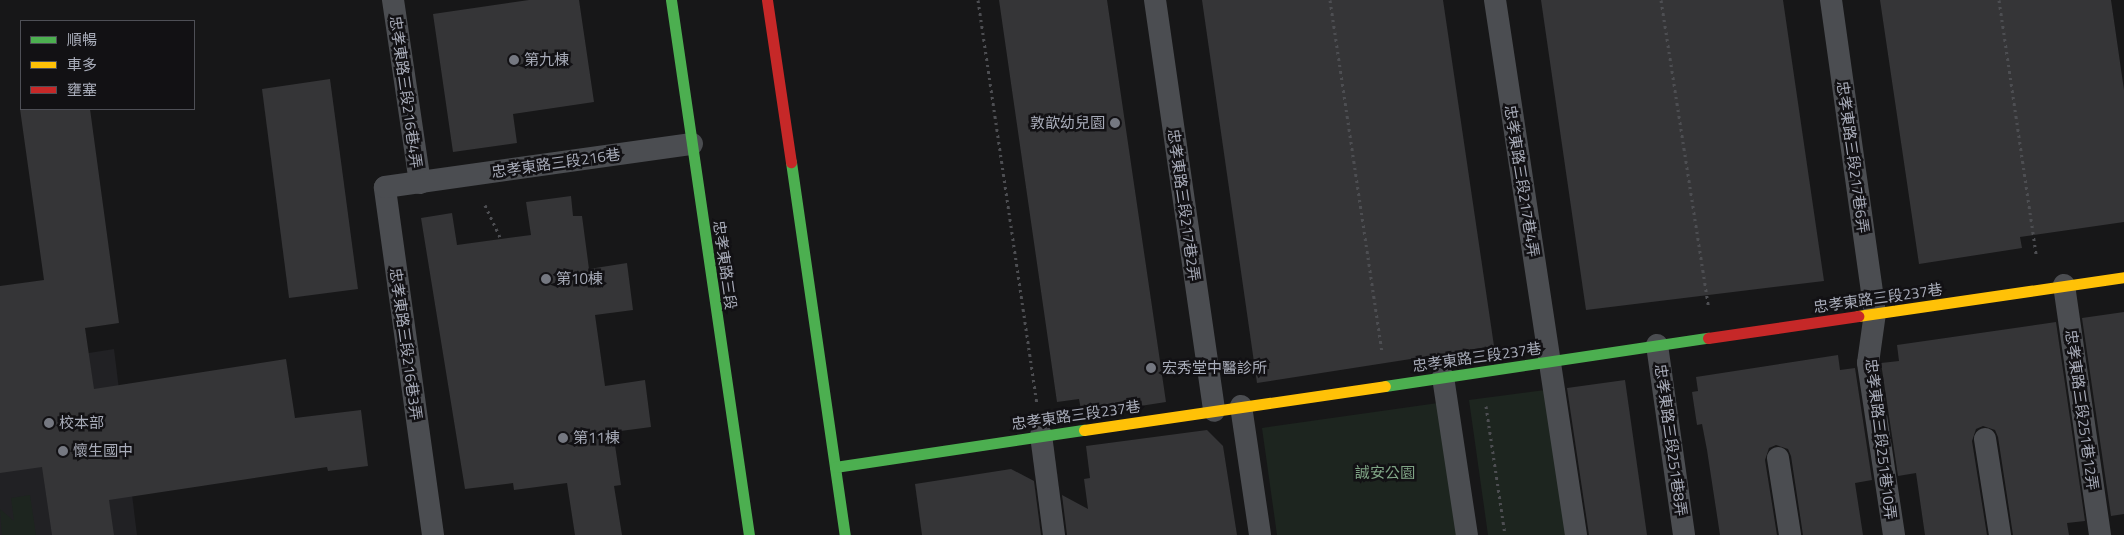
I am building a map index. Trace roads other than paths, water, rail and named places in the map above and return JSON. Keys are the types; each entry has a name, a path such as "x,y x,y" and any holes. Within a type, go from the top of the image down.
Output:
{"street":[{"name":"忠孝東路三段","path":"671,0 749,535"},
{"path":"766,0 844,535"},
{"name":"忠孝東路三段237巷","path":"835,467 1041,435 2124,277"}],"lane":[{"name":"忠孝東路三段216巷4弄","path":"393,0 420,183"},
{"name":"忠孝東路三段217巷2弄","path":"1155,0 1214,411"},
{"name":"忠孝東路三段217巷4弄","path":"1495,0 1576,535"},
{"name":"忠孝東路三段217巷6弄","path":"1830,0 1875,313"},
{"name":"忠孝東路三段216巷","path":"420,183 692,144"},
{"name":"忠孝東路三段216巷3弄","path":"420,183 385,187 433,535"},
{"name":"忠孝東路三段251巷12弄","path":"2064,285 2100,535"},
{"name":"忠孝東路三段251巷10弄","path":"1875,313 1868,362 1894,535"},
{"name":"忠孝東路三段251巷8弄","path":"1657,346 1684,535"},
{"path":"1443,377 1467,535"},
{"path":"1241,406 1260,535"},
{"path":"1041,435 1054,535"},
{"path":"1985,439 2000,535"},
{"path":"1778,458 1790,535"}],"place":[{"name":"第九棟","path":"514,60"},
{"name":"敦歆幼兒園","path":"1115,123"},
{"name":"第10棟","path":"546,279"},
{"name":"宏秀堂中醫診所","path":"1151,368"},
{"name":"校本部","path":"49,423"},
{"name":"第11棟","path":"563,438"},
{"name":"懷生國中","path":"63,451"}],"park label":[{"name":"誠安公園","path":"1385,473"}]}
